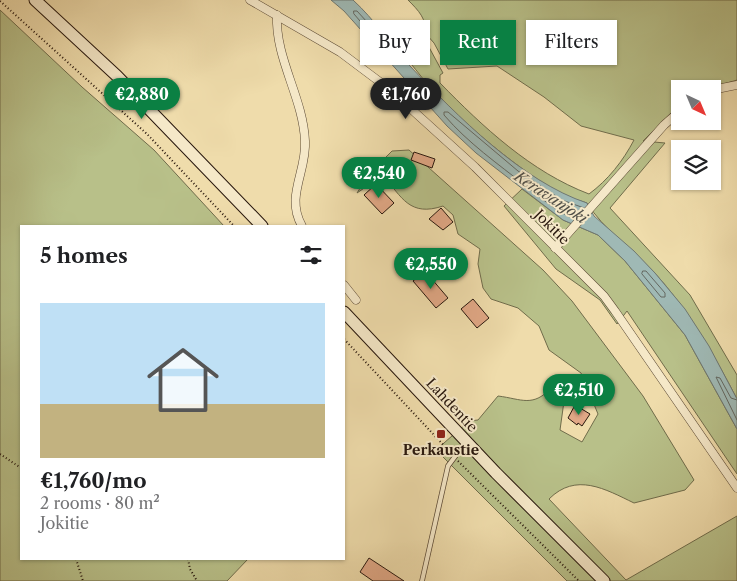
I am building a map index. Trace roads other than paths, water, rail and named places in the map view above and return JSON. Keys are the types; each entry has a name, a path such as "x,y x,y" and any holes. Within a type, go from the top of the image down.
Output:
{"main road":[{"path":"35,0 117,76 261,225"},
{"name":"Lahdentie","path":"345,313 466,441 604,581"}],"street":[{"name":"Jokitie","path":"250,0 340,52 388,88 475,167 604,296 737,488"},
{"path":"277,15 276,35 301,117 305,140 305,155 294,199 296,212 302,225"},
{"path":"721,88 737,85"},
{"path":"554,248 671,119"},
{"path":"345,286 356,300"}],"lane":[{"path":"422,581 448,466 466,441"}],"water":[{"path":"331,0 353,0 371,20 360,20 360,29"},
{"name":"Keravanjoki","path":"392,65 409,65 469,125 515,163 539,180 587,203 594,216 634,251 655,273 685,309 709,346 737,399 737,429 685,335 625,261 598,235 563,220 476,153 447,126"}],"place":[{"name":"Perkaustie","path":"441,434"}]}
